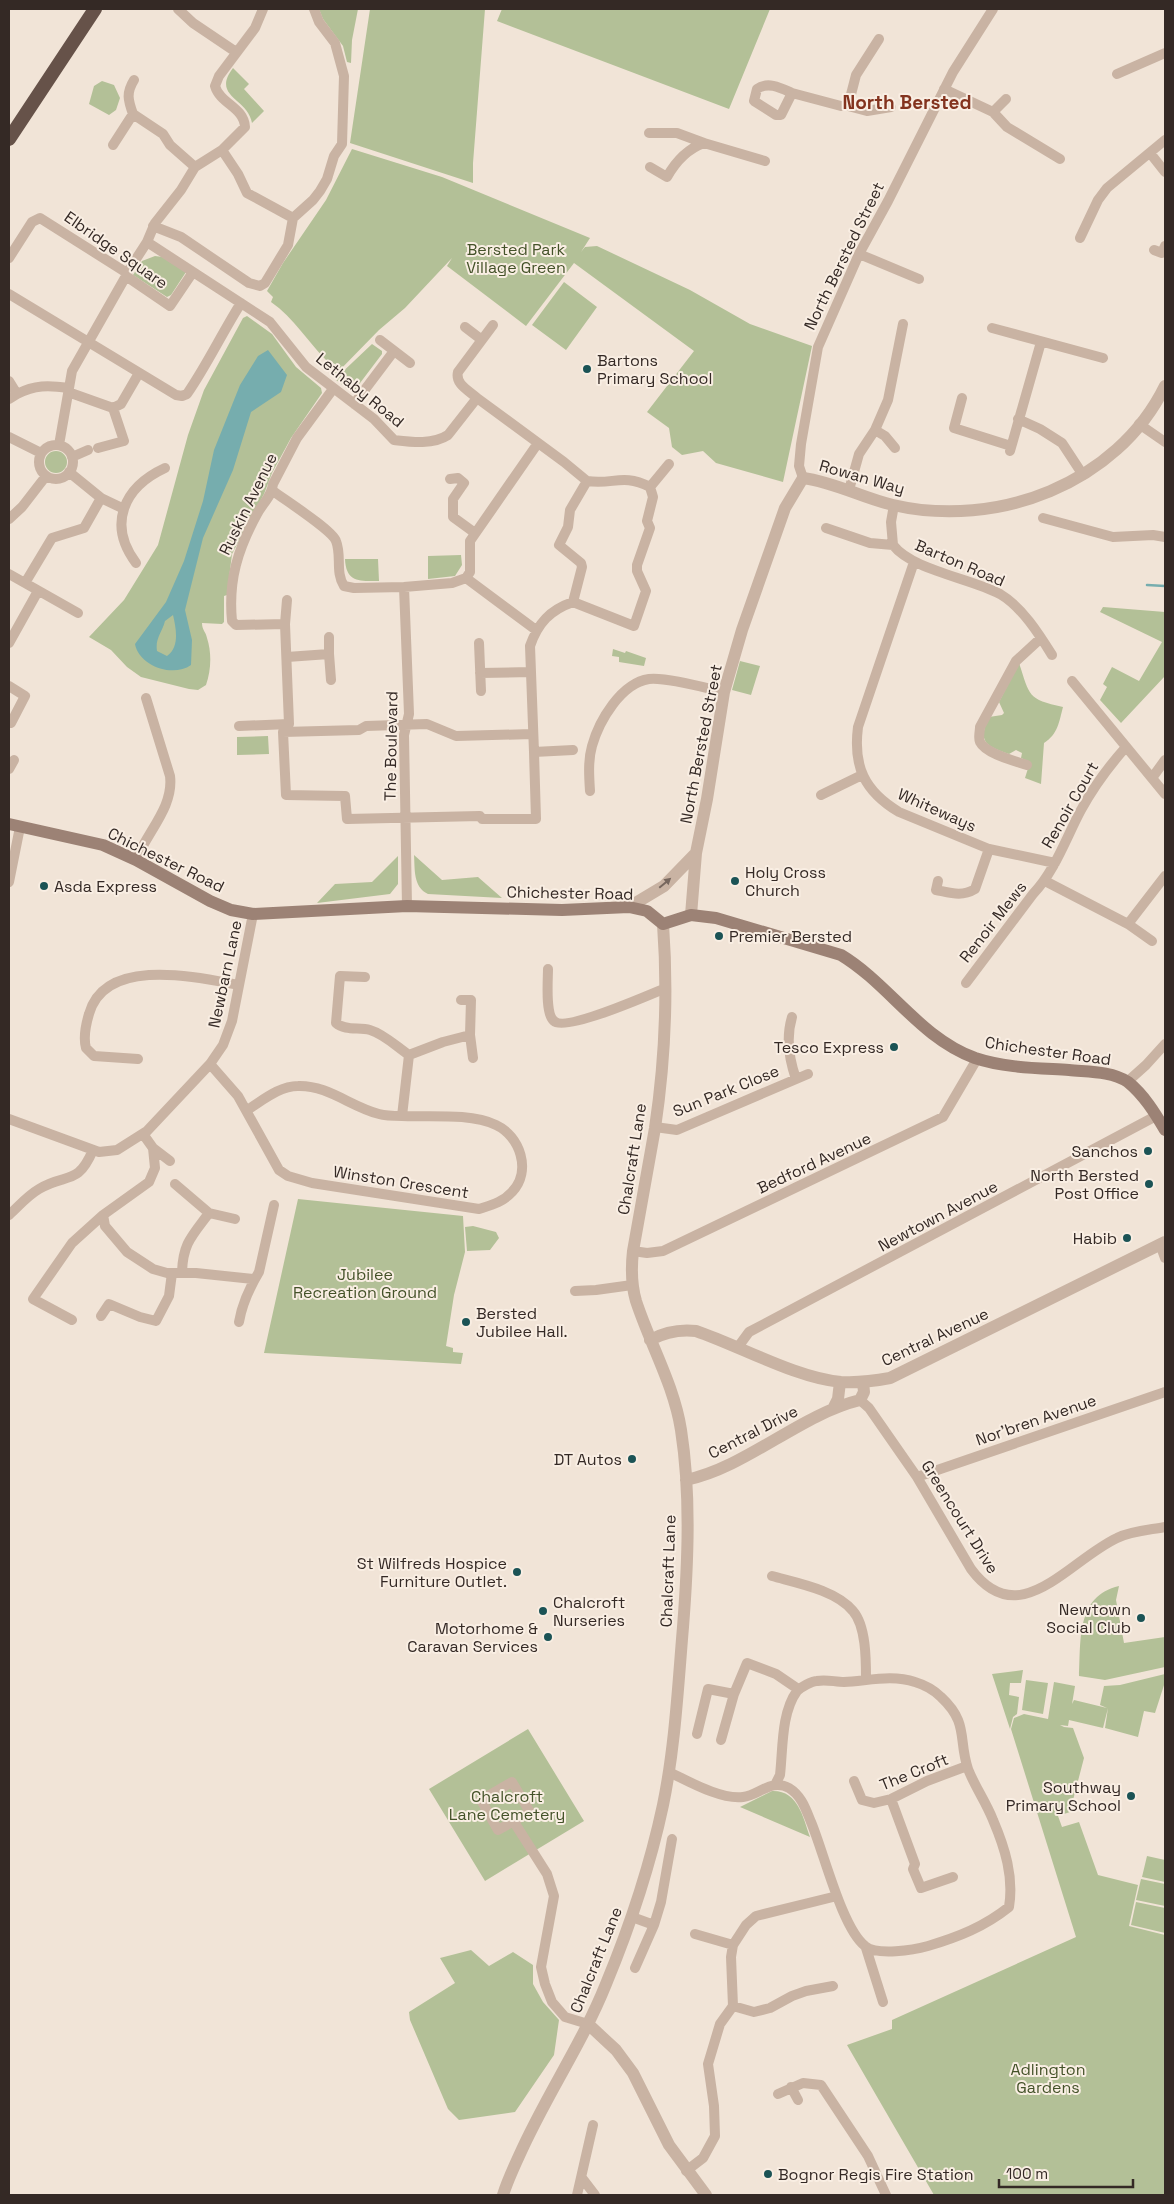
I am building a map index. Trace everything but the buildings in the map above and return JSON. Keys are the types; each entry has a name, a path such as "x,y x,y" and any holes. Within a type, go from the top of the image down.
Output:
{"highway":[{"path":"9,139 95,9"}],"main road":[{"name":"Chichester Road","path":"14,826 103,846 136,860 210,901 231,910 254,914 407,906 562,910 629,908 647,912 663,924 691,915 716,918 841,954 857,964 936,1037 977,1058 1002,1065 1109,1074 1127,1082 1143,1097 1165,1130"}],"street":[{"path":"178,9 193,23 236,52"},
{"path":"59,445 72,371 126,274 147,242 153,226 181,190 195,167 222,150 245,127 242,114 218,94 215,86 219,76 256,28 264,9"},
{"path":"153,226 181,237 255,286 260,286 268,277 288,245 293,218 320,191 327,179 334,156 342,144 344,76 334,43 319,22 314,9"},
{"name":"North Bersted Street","path":"691,915 696,853 708,799 724,692 742,630 785,508 803,478 799,466 801,444 818,347 859,254 888,201 944,89 992,9"},
{"path":"848,106 856,75 879,39"},
{"path":"1117,74 1165,53"},
{"path":"134,80 128,90 127,97 133,114 159,130 175,150 195,167"},
{"path":"944,89 993,112 1007,127 1060,159"},
{"path":"792,93 867,111 890,107"},
{"path":"993,112 1006,99"},
{"path":"113,145 133,114"},
{"path":"649,133 677,133 765,161"},
{"path":"1080,238 1093,208 1107,188 1165,140"},
{"path":"650,167 667,176 681,156 704,143"},
{"path":"222,150 238,174 247,193 293,218"},
{"path":"1150,153 1165,172"},
{"name":"Elbridge Square","path":"9,258 32,222 40,218 126,274 170,306 193,272 147,242"},
{"path":"1154,250 1162,253 1165,246"},
{"path":"859,254 919,279"},
{"name":"Lethaby Road","path":"193,272 270,322 306,367 374,419 394,440 423,441 442,439 448,435 477,398"},
{"path":"9,294 139,374 176,395 182,396 187,394 205,368 216,342 241,303"},
{"path":"849,490 859,454 875,430 888,400 903,324"},
{"path":"287,600 285,624 287,657 286,795 345,796 347,819 480,816 482,819 536,819 530,646 536,630 549,614 559,607 573,602 634,626 646,591 637,571 637,565 650,528 646,521 653,497 650,487 632,479 625,478 600,483 587,481 458,382 458,372 493,325"},
{"path":"465,327 482,340"},
{"path":"992,328 1103,358"},
{"path":"380,340 410,363"},
{"path":"962,398 954,428 1011,448 1041,342"},
{"path":"354,404 394,351"},
{"path":"9,381 13,396 32,387 48,384 113,408 121,404 139,374"},
{"name":"Rowan Way","path":"803,478 821,481 894,505 949,511 988,509 1016,504 1039,496 1082,475 1111,454 1139,424 1165,386"},
{"name":"Ruskin Avenue","path":"285,624 236,625 232,621 231,613 232,580 237,556 258,512 273,492 273,484 297,438 333,389"},
{"path":"72,457 124,441 113,408"},
{"path":"1018,419 1062,444 1082,475"},
{"path":"1139,424 1165,442"},
{"path":"875,430 885,436 895,448"},
{"path":"9,437 41,453"},
{"path":"273,492 332,535 338,549 339,579 344,586 354,588 404,587 452,583 466,578 470,572 468,548 475,533 538,443"},
{"path":"59,445 67,449 73,462 69,472 56,479 46,476 39,463 41,453 49,446 59,445"},
{"path":"650,487 669,464"},
{"path":"136,563 124,543 122,508 141,482 165,468"},
{"path":"69,472 101,498 122,508"},
{"path":"9,519 22,507 46,476"},
{"path":"450,479 458,478 464,483 453,499 453,517 475,533"},
{"path":"573,602 582,567 581,563 559,545 568,527 570,510 587,481"},
{"path":"25,583 52,538 84,528 101,498"},
{"name":"Barton Road","path":"894,505 891,536 893,545 899,552 914,562 964,579 1001,595 1023,615 1052,655"},
{"path":"1043,518 1113,537 1153,535 1165,537"},
{"name":"Barton Road","path":"826,528 870,544 893,545"},
{"name":"Whiteways","path":"914,562 858,727 856,746 862,775 885,804 899,812 989,849 1055,863"},
{"path":"9,574 78,613"},
{"path":"466,578 536,630"},
{"name":"The Boulevard","path":"404,587 409,714 404,735 407,906"},
{"path":"9,643 38,591"},
{"path":"329,637 331,680"},
{"path":"1026,765 987,750 980,742 979,735 980,727 1016,661 1041,638"},
{"path":"479,643 481,691"},
{"path":"287,657 330,654"},
{"path":"480,673 530,672"},
{"path":"590,791 590,756 600,724 612,705 634,685 650,679 663,680 724,692"},
{"path":"1072,681 1165,794"},
{"path":"9,686 25,696 11,723"},
{"path":"136,860 167,802 171,788 170,776 146,698"},
{"path":"239,726 358,730 366,726 428,724 456,736 532,734"},
{"name":"Renoir Court","path":"1045,881 1083,808 1112,762 1126,747"},
{"path":"534,752 573,750"},
{"path":"1152,778 1165,760"},
{"path":"821,795 862,775"},
{"path":"9,882 14,826"},
{"path":"938,881 936,890 957,895 976,889 989,849"},
{"path":"629,908 664,886 696,853"},
{"path":"1128,924 1165,876"},
{"path":"1045,881 1128,924 1152,941"},
{"name":"Renoir Mews","path":"966,983 1033,894 1045,881"},
{"name":"Newbarn Lane","path":"9,1119 93,1150 109,1152 118,1150 143,1134 163,1116 210,1064 223,1045 232,1021 254,914"},
{"name":"Chalcraft Lane","path":"503,2195 533,2124 588,2024 632,1917 647,1869 668,1772 677,1705 685,1596 686,1480 681,1429 667,1382 650,1340 632,1285 633,1251 655,1127 663,1060 666,988 663,924"},
{"path":"548,969 549,1013 554,1022 562,1025 578,1022 666,988"},
{"path":"138,1059 94,1056 86,1048 86,1026 90,1011 101,991 107,986 127,979 152,976 200,978 240,985"},
{"path":"364,977 340,976 336,1023 341,1027 370,1030 380,1034 409,1056"},
{"path":"461,1000 471,1000 470,1035 473,1058"},
{"path":"792,1017 788,1030 791,1065 796,1079"},
{"path":"409,1056 443,1042 470,1035"},
{"path":"1127,1082 1165,1044"},
{"path":"402,1116 409,1056"},
{"name":"Bedford Avenue","path":"633,1251 647,1253 663,1251 943,1117 977,1058"},
{"name":"Winston Crescent","path":"210,1064 228,1083 247,1110 279,1170 296,1179 478,1208 493,1205 514,1191 522,1164 520,1154 508,1133 484,1120 381,1115 335,1095 305,1086 286,1088 247,1110"},
{"name":"Sun Park Close","path":"655,1127 677,1130 808,1074"},
{"name":"Newtown Avenue","path":"738,1347 749,1332 1156,1116"},
{"path":"143,1134 153,1148 170,1161"},
{"path":"72,1320 33,1299 72,1242 103,1215 149,1182 156,1168 153,1148"},
{"path":"9,1215 37,1190 80,1172 86,1166 93,1150"},
{"path":"175,1184 209,1213 235,1219"},
{"path":"239,1322 242,1306 253,1280 259,1272 274,1205"},
{"path":"101,1316 109,1304 140,1317 156,1321 169,1296 186,1244 209,1213"},
{"path":"103,1215 105,1226 132,1257 153,1270 253,1280"},
{"path":"1163,1243 1165,1258"},
{"name":"Central Avenue","path":"650,1340 665,1332 685,1330 705,1334 817,1377 840,1382 864,1382 890,1378 1163,1243"},
{"path":"576,1290 596,1290 632,1285"},
{"name":"Central Drive","path":"686,1480 711,1472 833,1409 842,1400 840,1382"},
{"path":"842,1400 860,1400 864,1392 864,1382"},
{"name":"Nor'bren Avenue","path":"917,1476 1165,1392"},
{"name":"Greencourt Drive","path":"860,1400 869,1408 917,1476 971,1569 986,1587 1005,1596 1025,1596 1044,1586 1116,1538 1165,1527"},
{"path":"772,1576 813,1587 840,1600 854,1611 862,1631 866,1678"},
{"path":"721,1740 734,1694 747,1663 776,1674 798,1689"},
{"path":"775,1785 780,1775 788,1708 798,1689 816,1681 844,1682 866,1678 914,1681 929,1687 957,1715 963,1735 967,1766 976,1789 993,1819 1009,1866 1012,1889 1009,1907 994,1920 965,1934 912,1951 866,1948"},
{"path":"697,1734 708,1689 734,1694"},
{"name":"The Croft","path":"854,1781 862,1800 874,1803 891,1799 928,1781 967,1766"},
{"path":"668,1772 728,1796 744,1797 775,1785 788,1787 798,1795 819,1841 837,1896 855,1934 866,1948 883,2002"},
{"path":"512,1782 530,1812 514,1822 498,1830 481,1800 512,1782"},
{"path":"891,1799 915,1864 913,1869 921,1888 953,1877"},
{"path":"514,1822 547,1874 554,1896 541,1967 552,2002 566,2016 588,2024 616,2050 633,2073 669,2145 686,2171 706,2195"},
{"path":"635,1968 654,1925 672,1839"},
{"path":"686,2171 703,2158 715,2136 714,2106 708,2064 720,2024 732,2006 733,1945 746,1925 756,1916 837,1896"},
{"path":"632,1917 654,1925"},
{"path":"695,1934 733,1945"},
{"path":"732,2006 754,2012 770,2008 806,1991 833,1986"},
{"path":"778,2094 803,2083 821,2085 868,2156 886,2195"},
{"path":"791,2088 798,2100"},
{"path":"577,2195 593,2125"},
{"path":"582,2178 595,2195"}],"green space":[{"path":"319,9 358,9 352,40 351,63 347,62 343,46 323,19"},
{"path":"370,9 485,9 473,183 350,143"},
{"path":"502,9 770,9 729,109 497,21"},
{"path":"233,68 249,84 244,89 264,111 252,123 244,108 228,92 227,78"},
{"path":"102,81 114,85 120,98 116,110 109,115 89,104 94,86"},
{"name":"Bersted Park Village Green","path":"352,149 442,177 590,238 581,252 585,247 597,246 690,290 750,324 812,346 783,482 716,463 703,451 682,455 672,447 669,428 647,412 694,351 574,263 526,326 447,266 452,258 405,308 379,330 335,375 324,366 327,361 294,323 271,302 273,297 267,291 283,263 326,200"},
{"path":"155,256 163,257 186,272 171,295 167,297 133,275 142,261"},
{"path":"564,282 597,307 566,350 532,325"},
{"path":"247,316 272,334 296,367 321,388 322,393 291,438 232,554 227,595 224,596 224,622 222,624 202,623 209,644 210,656 210,668 206,685 198,690 189,689 141,677 127,667 111,650 89,637 124,600 158,545 188,435 204,390 243,318"},
{"path":"372,344 382,351 382,354 354,391 350,391 335,379"},
{"path":"56,451 64,454 67,462 64,470 56,473 48,470 45,462 48,454"},
{"path":"461,555 462,565 455,576 428,579 428,556"},
{"path":"345,559 378,559 379,581 366,581 351,577 346,567"},
{"path":"1103,607 1165,612 1165,676 1121,723 1100,700 1107,687 1103,684 1112,667 1139,681 1162,642 1100,612"},
{"path":"613,649 646,658 644,666 619,662 619,657 612,656"},
{"path":"740,661 760,666 751,695 732,690"},
{"path":"1019,663 1025,683 1036,698 1063,707 1055,732 1044,743 1041,784 1025,778 1030,762 1021,758 1022,753 1016,750 1009,754 1001,751 989,745 984,738 985,725 989,717 1004,713 999,702"},
{"path":"268,736 269,754 237,755 237,737"},
{"path":"414,855 442,880 478,877 502,898 428,894 423,891 417,882"},
{"path":"398,856 398,884 390,894 317,903 335,884 372,882"},
{"name":"Jubilee Recreation Ground","path":"298,1199 463,1216 465,1252 454,1295 446,1346 453,1348 453,1352 463,1353 461,1364 264,1353"},
{"path":"473,1226 496,1232 499,1238 490,1250 467,1251 465,1227"},
{"path":"1119,1586 1116,1600 1124,1643 1165,1637 1165,1667 1105,1680 1079,1676 1081,1634 1088,1609 1095,1599 1105,1591"},
{"path":"1023,1670 1021,1683 1010,1683 1009,1695 1019,1697 1017,1714 1013,1717 1010,1729 992,1674"},
{"name":"Adlington Gardens","path":"1165,1674 1165,1682 1155,1713 1144,1711 1138,1737 1105,1728 1108,1708 1103,1728 1069,1720 1068,1726 1060,1725 1073,1728 1084,1758 1073,1800 1076,1810 1058,1816 1062,1827 1079,1822 1098,1875 1138,1885 1129,1926 1165,1935 1165,2195 934,2195 847,2045 892,2029 892,2020 1076,1937 1011,1729 1014,1718 1024,1714 1048,1719 1054,1682 1075,1686 1072,1704 1074,1700 1107,1708 1100,1705 1104,1686 1120,1685"},
{"path":"1026,1680 1048,1683 1043,1714 1022,1710"},
{"name":"Chalcroft Lane Cemetery","path":"528,1729 584,1821 485,1881 429,1789"},
{"path":"772,1791 781,1792 794,1800 802,1813 810,1837 740,1807"},
{"path":"1147,1856 1165,1860 1165,1882 1142,1877"},
{"path":"1141,1879 1165,1884 1165,1906 1136,1900"},
{"path":"1136,1902 1165,1908 1165,1933 1131,1925"},
{"path":"471,1950 489,1966 513,1952 533,1965 533,1984 543,2002 559,2020 554,2055 515,2112 459,2120 448,2109 410,2020 409,2012 455,1983 440,1958"}],"water":[{"path":"268,350 287,375 281,392 251,412 233,470 203,538 185,610 192,640 191,665 184,669 175,670 158,668 143,658 135,644 166,602 184,561 203,501 214,450 240,385 258,356","holes":["173,615 176,637 174,648 167,656 157,651 157,643 165,621"]}],"waterway":[{"path":"1147,585 1165,586"}],"place":[{"name":"Bartons Primary School","path":"587,369"},
{"name":"Holy Cross Church","path":"735,881"},
{"name":"Asda Express","path":"44,886"},
{"name":"Premier Bersted","path":"719,936"},
{"name":"Tesco Express","path":"894,1047"},
{"name":"Sanchos","path":"1148,1151"},
{"name":"North Bersted Post Office","path":"1149,1184"},
{"name":"Habib","path":"1127,1238"},
{"name":"Bersted Jubilee Hall.","path":"466,1322"},
{"name":"DT Autos","path":"632,1459"},
{"name":"St Wilfreds Hospice Furniture Outlet.","path":"517,1572"},
{"name":"Chalcroft Nurseries","path":"543,1611"},
{"name":"Newtown Social Club","path":"1141,1618"},
{"name":"Motorhome & Caravan Services","path":"548,1637"},
{"name":"Southway Primary School","path":"1131,1796"},
{"name":"Bognor Regis Fire Station","path":"768,2174"}],"district":[{"name":"North Bersted","path":"907,102"}]}
